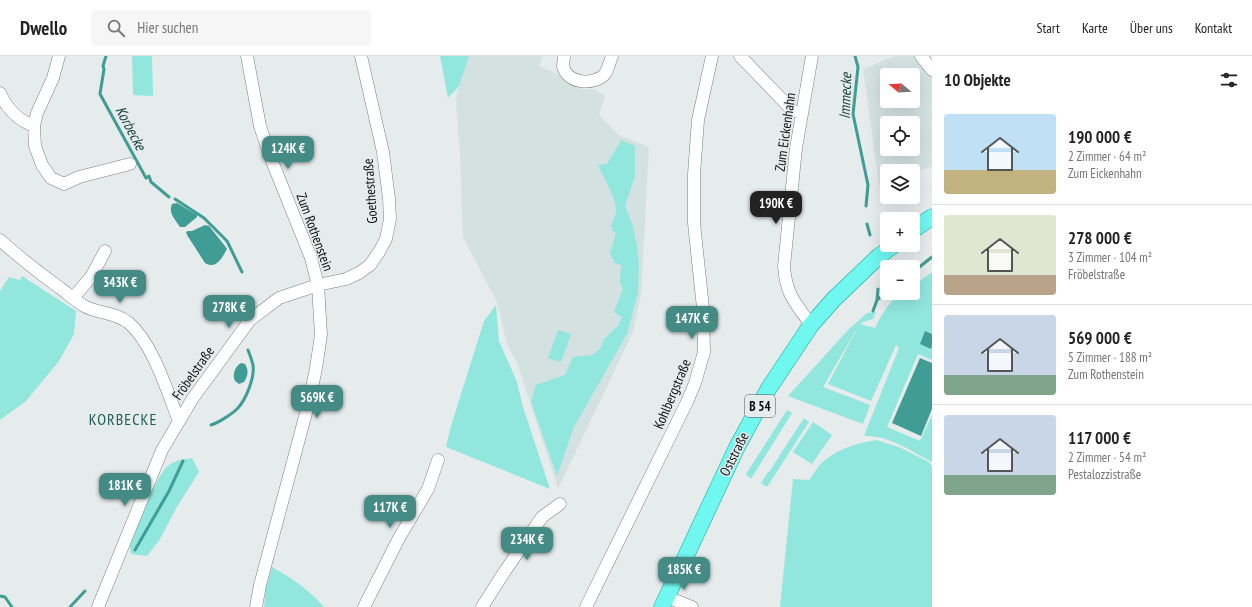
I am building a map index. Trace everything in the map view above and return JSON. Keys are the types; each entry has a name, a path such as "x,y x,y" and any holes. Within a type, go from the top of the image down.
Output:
{"main road":[{"path":"920,225 932,217"},
{"name":"Oststraße","path":"664,602 737,447 769,388 811,325 847,286 884,252"}],"street":[{"path":"59,56 53,78 37,113 34,126 35,146 42,165 51,178 64,184 79,177 130,164"},
{"name":"Zum Rothenstein","path":"247,56 260,126 270,156 311,258 318,285 321,335 310,398 260,585 256,607"},
{"name":"Goethestraße","path":"318,285 346,279 359,273 370,265 386,238 390,219 383,152 361,56"},
{"path":"564,56 563,66 568,74 575,79 586,82 597,80 606,73 612,56"},
{"name":"Kohlbergstraße","path":"586,607 695,383 704,352 703,308 694,223 694,174 698,120 712,56"},
{"path":"740,56 794,111 802,113"},
{"name":"Zum Eickenhahn","path":"811,325 790,295 785,281 784,266 796,148 812,56"},
{"path":"921,56 932,70"},
{"path":"0,93 6,105 14,115 26,123 34,126"},
{"path":"0,240 28,265 84,306 117,315 129,323 143,339 166,387 179,421"},
{"path":"73,298 90,277 104,251"},
{"name":"Fröbelstraße","path":"98,607 162,450 193,398 250,320 280,298 318,285"},
{"path":"364,607 399,538 428,488 438,460"},
{"path":"482,607 542,517 560,504"},
{"path":"664,602 692,607"}],"shaded area":[{"path":"132,56 152,56 153,96 133,95"},
{"path":"440,56 469,56 459,86 448,98"},
{"path":"469,56 543,56 539,66 560,75 564,81 573,86 581,89 594,89 605,96 599,115 619,135 649,147 641,294 633,332 558,489 518,365 507,344 497,302 463,237 460,154 456,101 459,86"},
{"path":"895,56 915,56 932,77 932,166 920,171 920,164 880,164 880,190 863,69"},
{"path":"621,140 635,146 635,177 625,206 632,224 637,245 639,265 638,293 627,334 574,427 557,476 531,402 536,385 565,375 573,357 593,355 600,349 604,339 618,326 622,317 614,312 623,288 620,284 621,265 613,262 614,260 610,254 616,233 612,230 611,226 616,214 616,207 613,195 598,165 607,164"},
{"path":"177,203 197,215 197,217 185,227 180,227 171,213 172,204"},
{"path":"205,225 209,226 227,249 218,262 212,265 205,263 186,232"},
{"path":"932,272 932,334 925,331 930,349 932,346 932,360 918,354 887,427 920,441 932,415 932,462 891,441 873,436 864,436 899,348 896,345 871,401 828,384 859,325 823,387 870,405 863,424 788,396 849,329 867,313 876,312 873,319 860,324 875,328 883,313 893,300 920,300 920,281"},
{"path":"22,276 76,311 74,334 59,361 26,401 0,420 0,291 9,277 20,280"},
{"path":"496,305 499,341 517,382 523,407 550,489 446,447 451,426 484,321"},
{"path":"558,330 571,334 561,362 548,358"},
{"path":"925,331 932,334 931,349 920,344"},
{"path":"920,358 932,363 932,409 921,436 892,423"},
{"path":"241,363 245,364 248,373 244,382 239,384 234,379 234,373 237,366"},
{"path":"787,410 792,413 751,479 746,474"},
{"path":"804,418 809,422 767,487 761,483"},
{"path":"813,422 832,435 812,464 793,452"},
{"path":"876,440 899,447 929,462 932,467 932,607 780,607 793,479 809,480 823,462 837,452 855,444"},
{"path":"192,458 199,472 178,505 160,539 147,556 131,554 130,546 158,479 169,465 180,460"},
{"path":"272,567 286,575 313,595 324,607 264,607 266,589"}],"waterway":[{"name":"Korbecke","path":"106,56 103,66 104,69 100,94 146,178 149,176 151,182 169,197"},
{"name":"Immecke","path":"855,56 858,67 853,114 868,185 866,206"},
{"name":"Korbecke","path":"175,199 204,218 227,241 242,272"},
{"name":"Immecke","path":"867,224 870,235"},
{"path":"920,266 932,257"},
{"name":"Immecke","path":"877,300 878,289"},
{"name":"Immecke","path":"873,311 877,300 880,298"},
{"name":"Korbecke","path":"211,425 235,411 247,394 253,376 253,365 248,350"},
{"name":"Korbecke","path":"135,550 169,491 183,461"},
{"name":"Korbecke","path":"70,607 85,591"},
{"path":"0,596 5,597 12,607"}],"district":[{"name":"KORBECKE","path":"123,419"}]}
